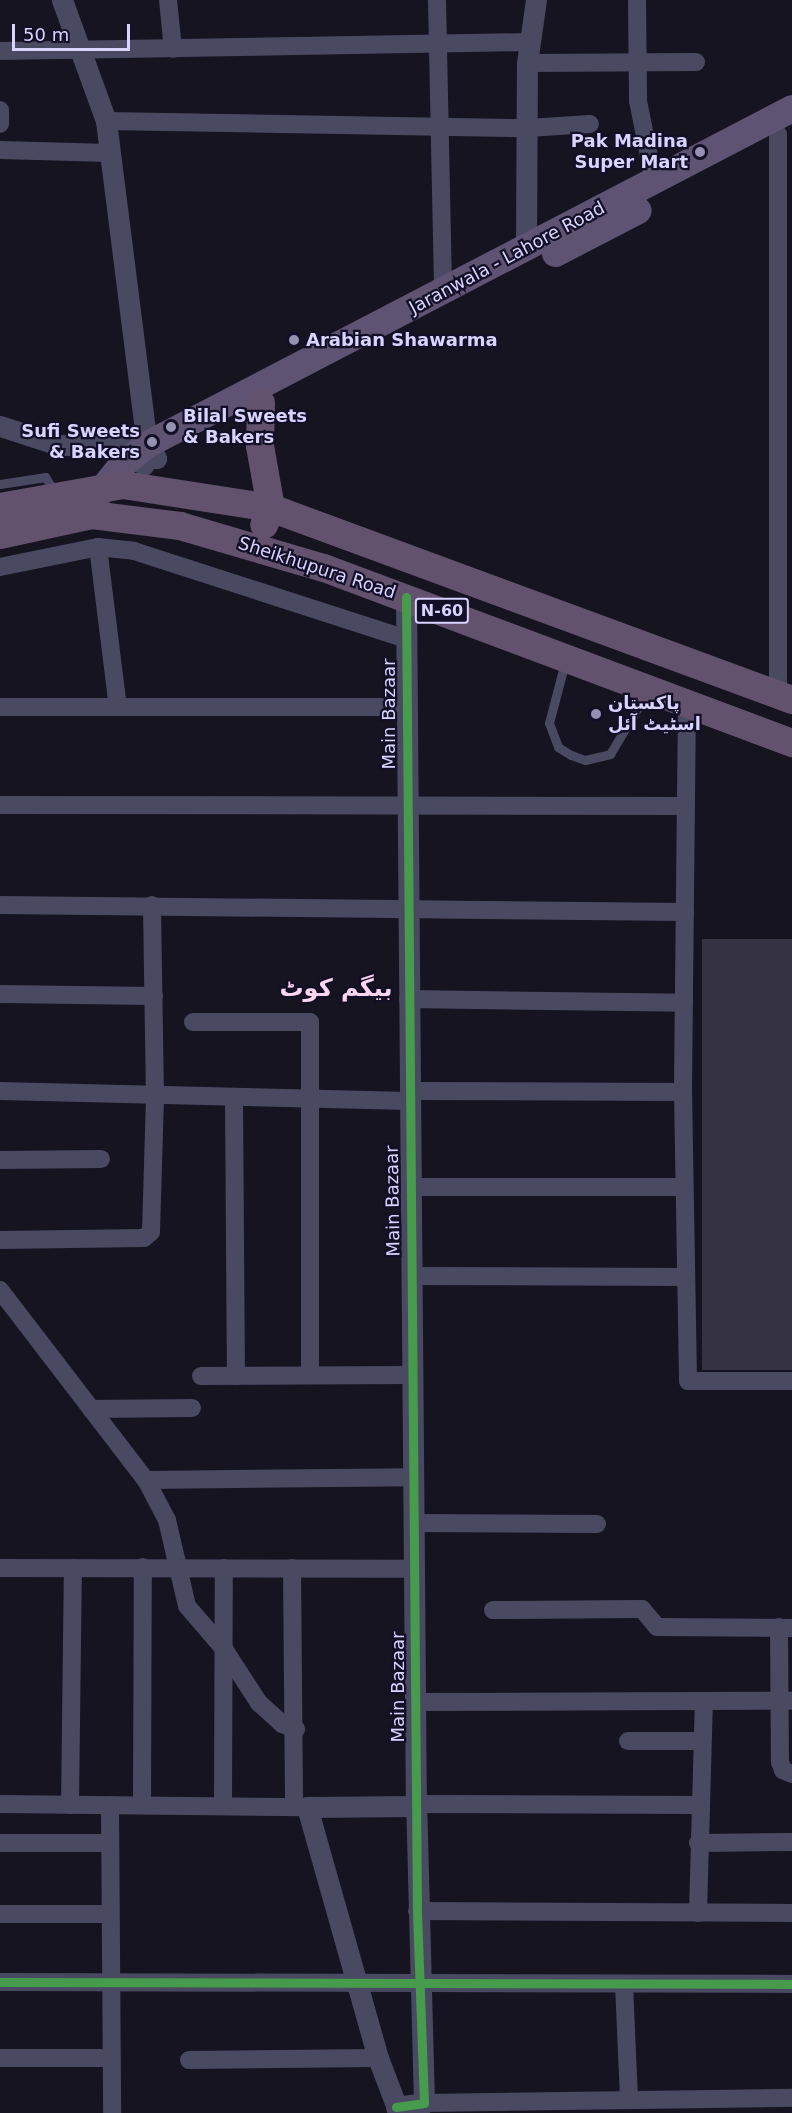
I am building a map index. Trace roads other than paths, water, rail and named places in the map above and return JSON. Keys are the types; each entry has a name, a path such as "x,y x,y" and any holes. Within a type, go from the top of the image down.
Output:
{"highway":[{"path":"256,546 271,508 260,446 261,403"},
{"name":"Sheikhupura Road","path":"0,507 57,494 114,485 271,508 785,697"},
{"name":"Sheikhupura Road","path":"0,535 93,516 180,526 256,546 406,597 792,743"}],"main road":[{"name":"Jaranwala - Lahore Road","path":"93,516 114,485 145,455 526,247 592,224 654,180 792,108"},
{"name":"Jaranwala - Lahore Road","path":"145,455 261,403 592,224 785,130"}],"street":[{"path":"62,0 106,121 145,455"},
{"path":"168,0 172,49"},
{"path":"437,0 443,292"},
{"path":"526,247 527,63 536,0"},
{"path":"637,0 635,62 638,101 654,180"},
{"path":"0,51 530,42"},
{"path":"527,63 696,62"},
{"path":"0,110 0,124"},
{"path":"106,121 528,128 590,124"},
{"path":"785,130 785,697"},
{"path":"0,150 110,153"},
{"path":"0,426 59,445 127,445 145,455"},
{"path":"98,547 118,707"},
{"path":"0,567 98,547 170,562 406,639"},
{"name":"Main Bazaar","path":"406,597 405,802 417,1911 424,2103"},
{"path":"687,703 683,1092 688,1381 792,1380"},
{"path":"0,707 406,707"},
{"path":"0,805 405,802 686,806"},
{"path":"0,905 152,905 406,911 685,912"},
{"path":"0,1240 144,1238 151,1232 155,1098 152,905"},
{"path":"0,994 154,996"},
{"path":"408,999 684,1003"},
{"path":"193,1022 310,1022 310,1375"},
{"path":"0,1091 155,1098 310,1100 409,1096 683,1092"},
{"path":"234,1099 236,1376"},
{"path":"0,1160 101,1159"},
{"path":"410,1187 684,1187"},
{"path":"411,1276 686,1277"},
{"path":"0,1290 146,1479 167,1520 175,1568 187,1606 224,1649 260,1703 282,1724 296,1729"},
{"path":"201,1376 412,1375"},
{"path":"90,1409 192,1408"},
{"path":"146,1479 413,1477"},
{"path":"413,1523 597,1524"},
{"path":"142,1805 143,1567"},
{"path":"0,1568 414,1569"},
{"path":"70,1805 73,1568"},
{"path":"223,1806 224,1568"},
{"path":"292,1568 296,1729 301,1807 360,1986 378,2058 398,2110 424,2103 628,2098 792,2098"},
{"path":"493,1610 642,1609 657,1627 785,1628 785,1701 780,1762 783,1770 792,1774"},
{"path":"698,1913 699,1805 704,1701"},
{"path":"415,1702 785,1701"},
{"path":"628,1742 702,1742"},
{"path":"0,1804 301,1807 699,1805"},
{"path":"110,1805 112,2113"},
{"path":"698,1843 792,1842"},
{"path":"0,1843 109,1843"},
{"path":"417,1911 792,1913"},
{"path":"0,1914 110,1914"},
{"path":"0,1982 360,1986 792,1984"},
{"path":"624,1984 628,2098"},
{"path":"0,2058 111,2058"},
{"path":"189,2060 378,2058"}],"lane":[{"path":"0,484 45,477 57,494"},
{"path":"566,658 549,723 558,747 571,755 585,760 610,754 649,689"}],"place":[{"name":"Pak Madina Super Mart","path":"700,152"},
{"name":"Arabian Shawarma","path":"294,340"},
{"name":"Bilal Sweets & Bakers","path":"171,427"},
{"name":"Sufi Sweets & Bakers","path":"152,442"},
{"name":"پاکستان اسٹیٹ آئل","path":"596,714"}],"district":[{"name":"بیگم کوٹ","path":"336,989"}]}
